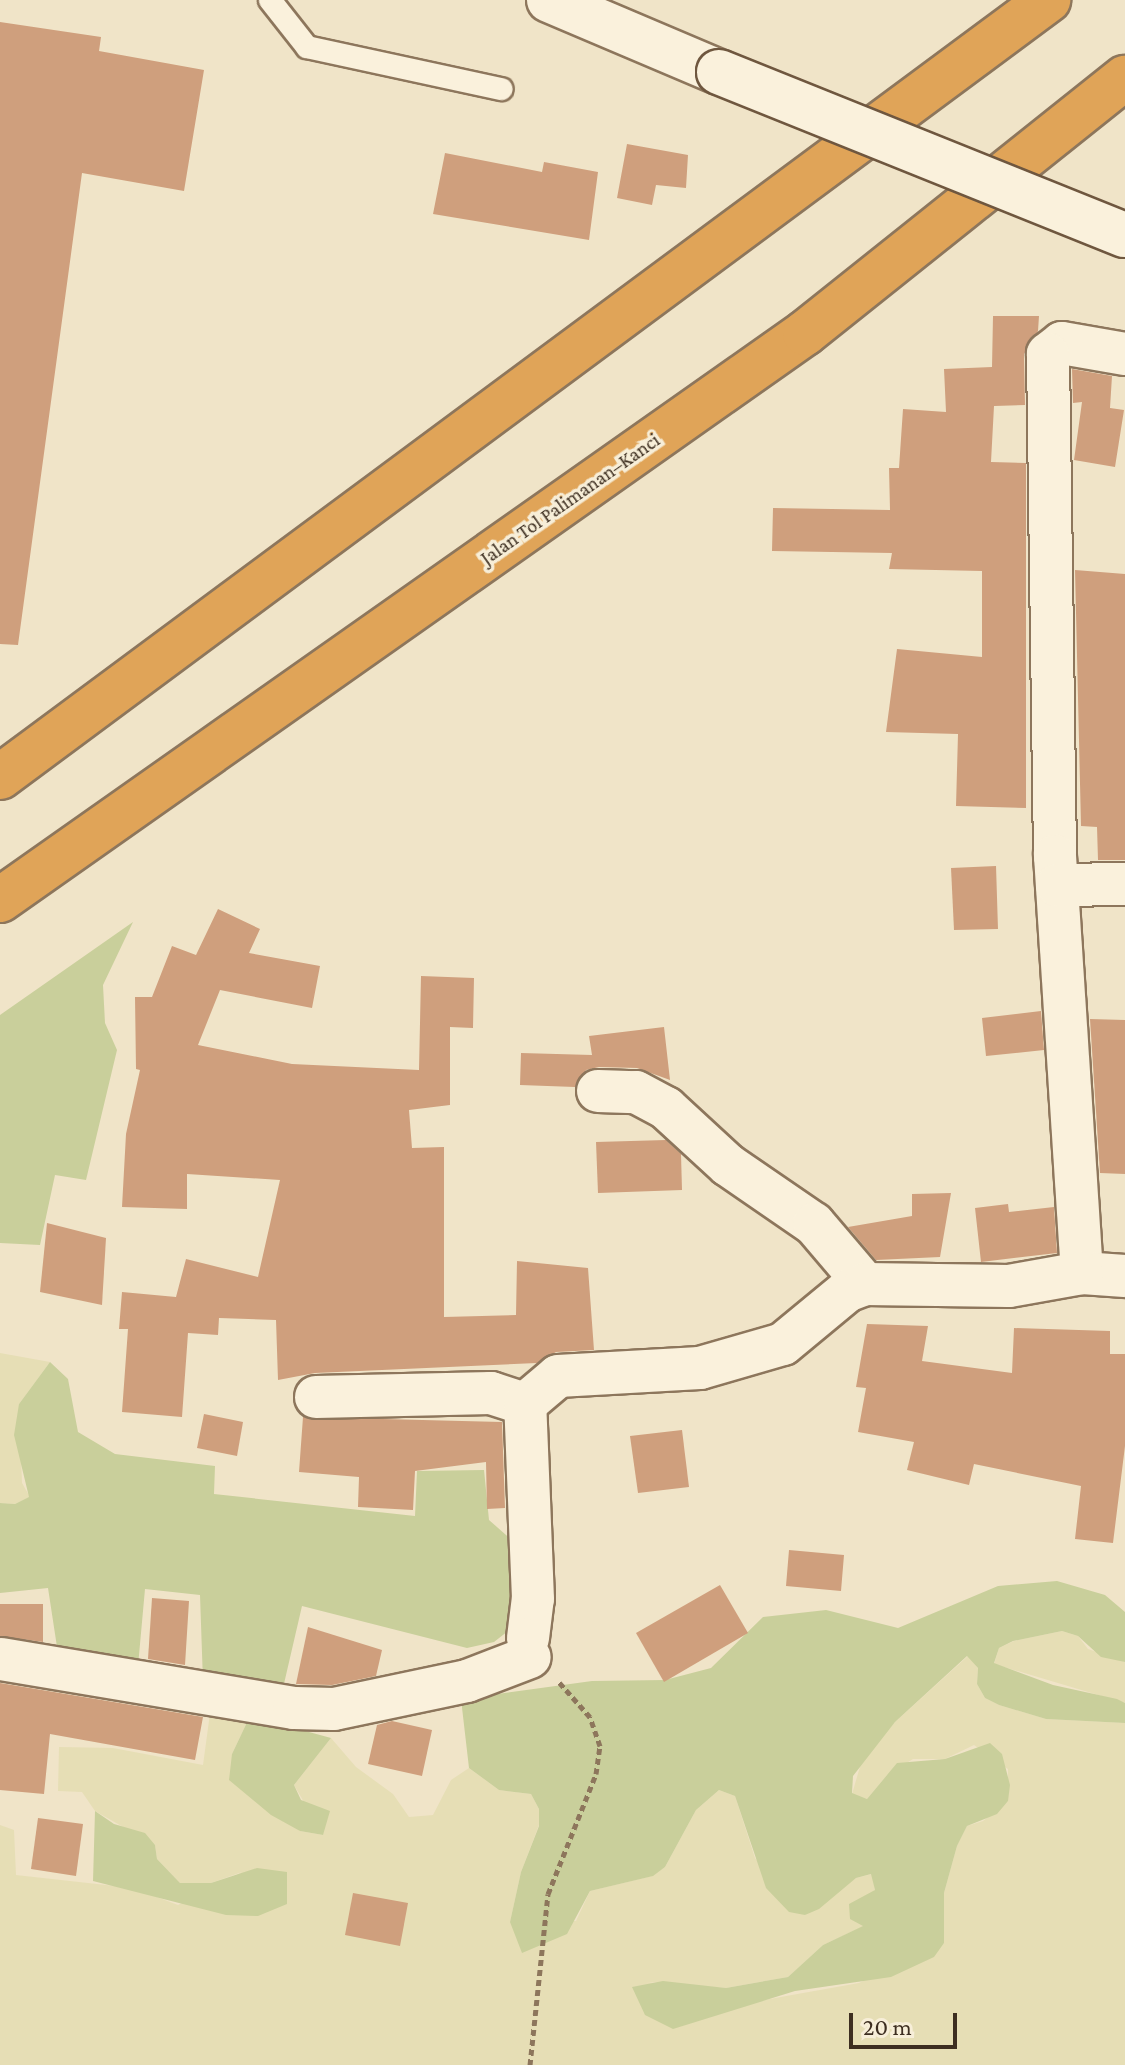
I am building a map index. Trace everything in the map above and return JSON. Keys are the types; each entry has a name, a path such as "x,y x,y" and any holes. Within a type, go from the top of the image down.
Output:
{"highway":[{"path":"0,777 1048,0"},
{"name":"Jalan Tol Palimanan–Kanci","path":"0,900 805,333 1125,78"}],"street":[{"path":"549,0 719,72 1125,235"},
{"path":"1082,1273 1057,885 1048,354 1067,343 1125,354"},
{"path":"1057,885 1125,884"},
{"path":"598,1091 636,1092 666,1108 728,1165 814,1224 865,1284"},
{"path":"525,1404 558,1376 685,1370 783,1344 847,1291 865,1284 1009,1286 1082,1273 1125,1276"},
{"path":"316,1397 491,1393 525,1404"},
{"path":"1,1659 294,1708 334,1709 467,1681 530,1631 525,1404"}],"lane":[{"path":"270,0 307,47 502,89"}],"path":[{"path":"530,1631 590,1717 600,1746 596,1774 548,1894 530,2065"}],"shaded area":[{"path":"0,1353 50,1362 19,1404 22,1483 30,1497 15,1504 0,1503"},
{"path":"1062,1631 1078,1636 1088,1649 1125,1662 1125,1703 994,1664 999,1648 1014,1641"},
{"path":"968,1656 978,1668 977,1684 985,1698 999,1705 1046,1719 1125,1723 1125,2065 0,2065 0,1825 14,1830 16,1875 133,1888 178,1905 242,1872 211,1883 180,1883 157,1859 155,1845 95,1811 82,1792 58,1791 59,1747 113,1748 203,1765 211,1706 250,1716 232,1754 300,1831 323,1835 294,1785 331,1738 356,1767 393,1794 409,1817 433,1815 451,1780 469,1768 499,1790 531,1794 539,1809 539,1825 521,1872 510,1922 576,1921 590,1891 652,1876 665,1867 696,1810 719,1790 735,1796 755,1858 805,1915 856,1878 872,1874 875,1890 865,1900 864,1926 823,1945 788,1977 726,1988 647,1982 764,2000 859,1983 944,1943 944,1893 957,1846 967,1826 983,1821 1008,1801 1008,1769 974,1745 945,1759 913,1759 887,1775 867,1799 852,1794 862,1760 895,1722"}],"green space":[{"path":"133,922 103,985 105,1023 117,1050 86,1180 55,1175 40,1245 0,1243 0,1015"},
{"path":"50,1362 68,1379 78,1432 115,1454 215,1466 214,1494 415,1516 417,1471 484,1470 489,1520 522,1549 522,1620 494,1642 467,1648 302,1606 280,1701 203,1682 200,1595 145,1589 138,1666 57,1647 48,1588 0,1593 0,1503 15,1504 29,1497 14,1435 19,1404"},
{"path":"1057,1581 1105,1595 1125,1612 1125,1662 1101,1657 1078,1636 1062,1631 1013,1641 999,1648 994,1663 1053,1685 1117,1699 1125,1703 1125,1723 1046,1719 999,1705 985,1698 977,1684 978,1668 967,1656 895,1722 853,1776 852,1793 867,1799 897,1763 945,1759 990,1743 1002,1754 1010,1785 1008,1801 997,1814 967,1826 957,1846 944,1893 944,1943 934,1957 891,1977 795,1991 673,2029 645,2015 632,1987 663,1981 726,1988 788,1977 823,1945 863,1926 850,1919 849,1904 875,1890 871,1874 856,1878 819,1909 805,1915 789,1912 766,1888 735,1796 719,1790 696,1810 665,1867 653,1876 590,1891 567,1934 522,1953 510,1922 521,1872 539,1826 539,1809 531,1794 499,1790 469,1768 461,1699 592,1681 665,1680 711,1668 763,1617 826,1610 898,1628 998,1586"},
{"path":"250,1716 331,1738 294,1785 301,1800 330,1811 323,1835 300,1831 271,1815 229,1780 232,1754"},
{"path":"95,1811 114,1824 145,1833 155,1845 157,1859 180,1883 211,1883 257,1868 287,1872 287,1904 258,1916 226,1915 93,1881"}],"building":[{"path":"0,22 101,37 99,51 204,70 184,191 82,173 18,645 0,644"},
{"path":"627,144 688,155 686,188 656,185 652,205 617,198"},
{"path":"445,153 542,172 544,162 598,172 589,240 433,214"},
{"path":"993,316 1039,316 1038,331 1024,354 1025,405 994,406 991,462 1026,463 1026,808 956,806 958,734 886,732 897,649 982,657 982,571 889,569 892,553 772,551 773,508 890,510 889,468 899,468 903,409 946,412 944,369 992,367"},
{"path":"1072,369 1112,376 1110,408 1124,410 1115,467 1074,460 1082,402 1073,403"},
{"path":"1075,570 1125,574 1125,860 1098,860 1097,827 1081,826"},
{"path":"996,866 998,929 954,930 951,868"},
{"path":"218,909 260,929 249,953 320,966 312,1008 220,990 198,1045 292,1064 419,1070 421,976 474,978 473,1028 450,1027 450,1105 409,1110 412,1148 444,1147 444,1317 516,1315 517,1261 588,1268 594,1350 556,1352 537,1363 315,1373 278,1380 276,1320 219,1318 218,1335 188,1333 182,1417 122,1412 128,1329 119,1329 122,1292 176,1297 186,1259 258,1277 280,1180 187,1174 187,1209 122,1207 126,1134 140,1070 136,1069 135,997 152,997 172,946 196,955"},
{"path":"1041,1011 1044,1050 986,1056 982,1018"},
{"path":"1090,1019 1125,1020 1125,1174 1100,1173"},
{"path":"664,1027 670,1080 637,1068 599,1067 586,1070 575,1087 520,1085 521,1053 592,1055 589,1036"},
{"path":"666,1140 681,1154 682,1190 598,1193 596,1142"},
{"path":"951,1193 940,1257 876,1260 848,1227 912,1216 912,1194"},
{"path":"1008,1204 1009,1212 1054,1207 1057,1253 981,1262 975,1208"},
{"path":"47,1223 106,1238 102,1305 40,1292"},
{"path":"867,1324 928,1326 922,1361 1012,1373 1014,1328 1110,1331 1110,1354 1125,1354 1125,1446 1113,1543 1075,1539 1081,1486 974,1464 969,1485 907,1470 914,1442 858,1432 866,1388 856,1387"},
{"path":"204,1414 243,1422 237,1456 197,1448"},
{"path":"303,1417 502,1422 505,1508 487,1509 486,1462 415,1471 413,1510 358,1507 359,1477 299,1472"},
{"path":"682,1430 689,1487 638,1493 630,1436"},
{"path":"789,1550 844,1555 841,1591 786,1586"},
{"path":"720,1585 748,1633 664,1682 636,1633"},
{"path":"152,1598 189,1601 185,1665 148,1659"},
{"path":"0,1604 43,1604 43,1642 0,1636"},
{"path":"308,1627 382,1650 376,1676 332,1685 296,1684"},
{"path":"0,1683 203,1717 195,1760 50,1734 44,1794 0,1790"},
{"path":"392,1721 432,1730 422,1776 368,1764 377,1725"},
{"path":"38,1818 83,1824 76,1876 31,1869"},
{"path":"353,1893 408,1903 400,1946 345,1935"}]}
